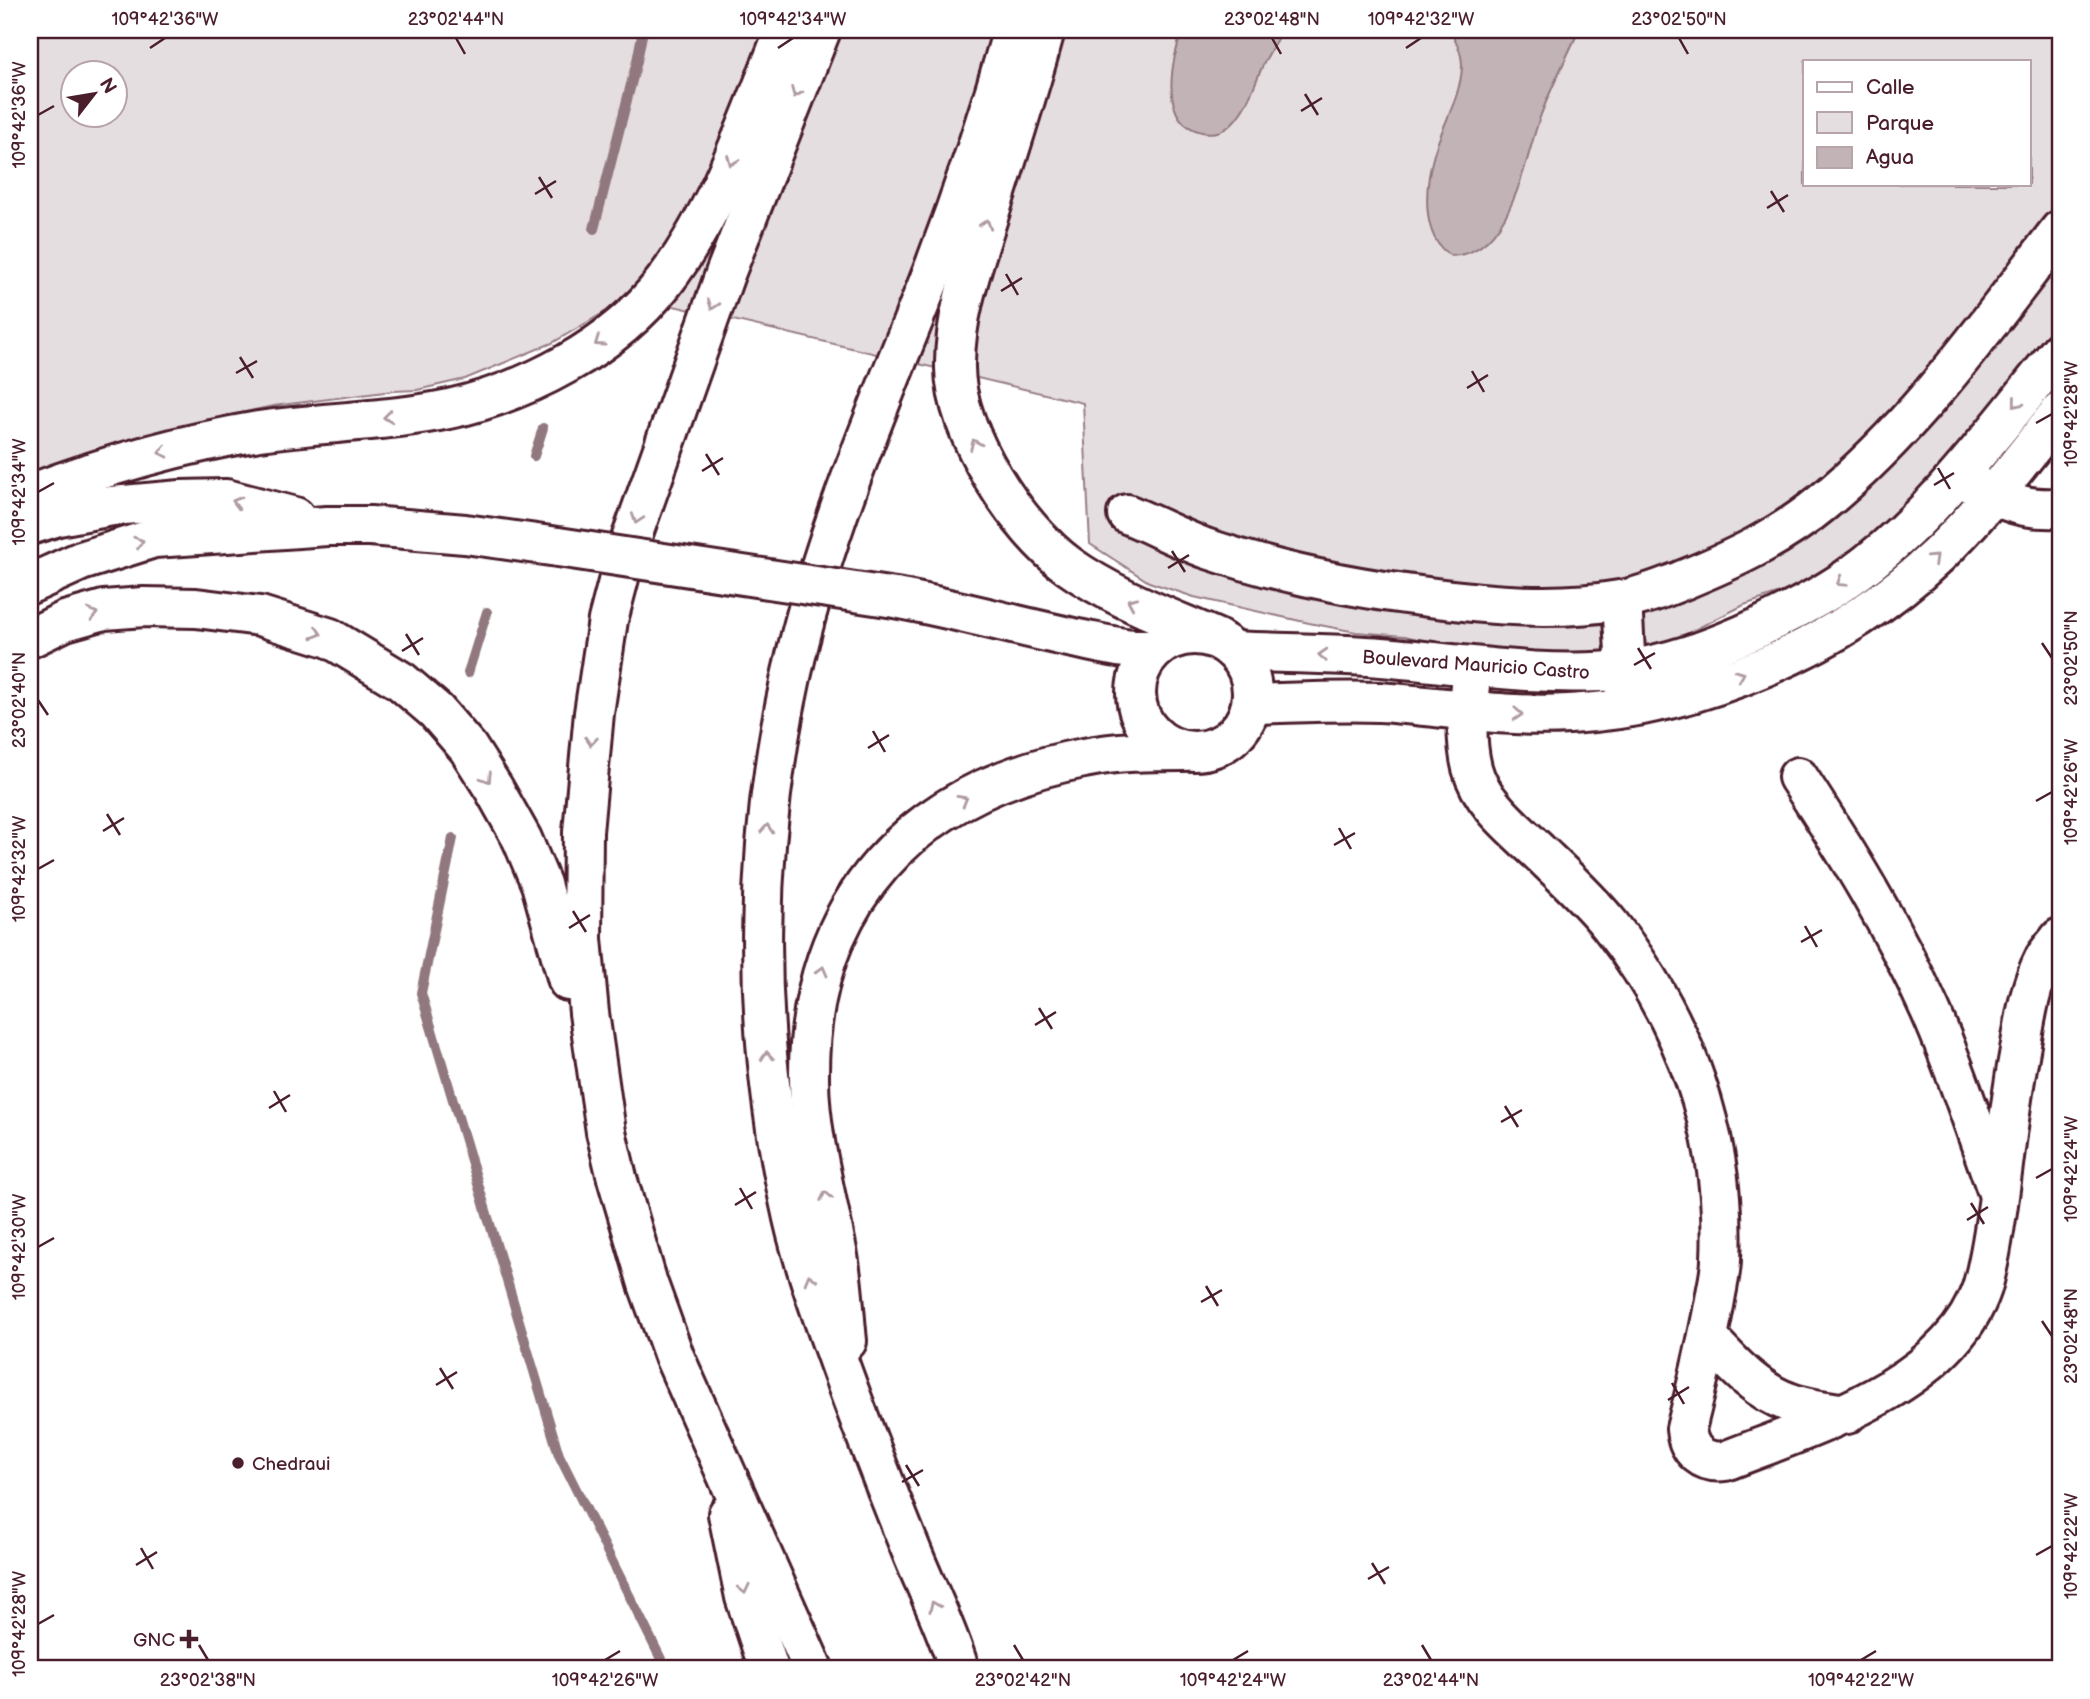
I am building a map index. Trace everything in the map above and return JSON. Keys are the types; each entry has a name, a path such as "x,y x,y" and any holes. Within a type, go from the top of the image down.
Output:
{"main road":[{"path":"30,494 118,464 212,440 260,431 449,409 525,384 585,351 650,299 696,235 722,185 785,30"},
{"path":"599,1091 582,939 583,832 594,713 608,620 650,478 725,274 821,30"},
{"path":"959,1669 855,1409 815,1296 794,1220 771,1095 762,989 767,825 776,755 798,646 822,566 842,504 957,208 987,122 1013,30"},
{"path":"855,1409 839,1261 813,1123 809,1082 811,1019 832,941 858,896 886,860 930,820 969,796 1026,772 1087,757 1132,751 1206,750 1226,742 1241,728 1252,704 1252,688 1247,668 1226,645 1116,595 1061,559 1018,514 992,477 969,430 955,369 961,314 1045,30"},
{"path":"1127,514 1206,548 1274,569 1376,591 1535,607 1622,600 1730,561 1777,535 1820,505 1894,436 1947,376 2060,230"},
{"name":"Boulevard Mauricio Castro","path":"1226,645 1391,658 1472,668 1557,673 1626,670 1669,662 1724,644 1788,613 1848,578 1903,532 1959,474 2060,351"},
{"path":"1252,704 1377,702 1520,714 1569,714 1624,709 1675,698 1731,679 1796,653 1888,598 1937,556 1994,496 2060,412"},
{"path":"1959,474 1994,496 2023,508 2060,508"},
{"path":"30,525 58,516 112,506 226,499 327,526"},
{"path":"30,584 81,561 154,538 327,526 370,526 465,534 895,598 1133,650 1157,648"},
{"path":"1622,600 1626,670 1624,709"},
{"path":"30,638 65,621 104,610 144,607 196,608 260,616 330,638 401,681 436,711 468,748 522,839 547,905 599,1091 617,1178 648,1284 674,1356 813,1669"},
{"path":"1043,632 1075,648 1105,672 1147,728 1164,743 1184,751"},
{"path":"1147,728 1138,708 1136,686 1143,665 1157,648 1175,638 1196,635 1226,645"},
{"path":"1472,668 1467,710 1472,766 1480,790 1503,818 1588,900 1609,924 1655,993 1684,1047 1703,1099 1712,1136 1722,1205 1721,1261 1708,1338 1686,1429 1687,1440 1705,1460 1725,1461 1847,1414 1909,1377 1933,1358 1961,1328 1981,1290 1992,1242 2010,1107 2029,1000 2044,958 2060,938"},
{"path":"1798,777 1857,868 1897,941 1930,1011 1999,1196"},
{"path":"1708,1338 1743,1374 1767,1392 1788,1403 1847,1414"},
{"path":"715,1451 745,1597 769,1669"}],"green space":[{"path":"30,30 2060,30 2060,321 1969,434 1870,543 1810,580 1744,605 1660,647 1545,670 1405,636 1356,632 1309,623 1194,597 1149,582 1090,544 1083,403 632,296 552,343 465,379 417,390 273,406 226,416 30,474"}],"water":[{"path":"1183,30 1282,30 1241,113 1219,132 1202,132 1188,126 1173,103 1172,73"},
{"path":"1450,30 1579,30 1543,108 1520,182 1501,224 1488,241 1471,252 1451,256 1434,236 1427,195 1437,143 1455,100 1461,77 1461,56"}],"waterway":[{"path":"594,229 643,30"},
{"path":"534,456 543,428"},
{"path":"468,673 487,612"},
{"path":"453,838 421,993 559,1455 666,1669"}],"place":[{"name":"Chedraui","path":"238,1463"},
{"name":"GNC","path":"189,1639"}]}
